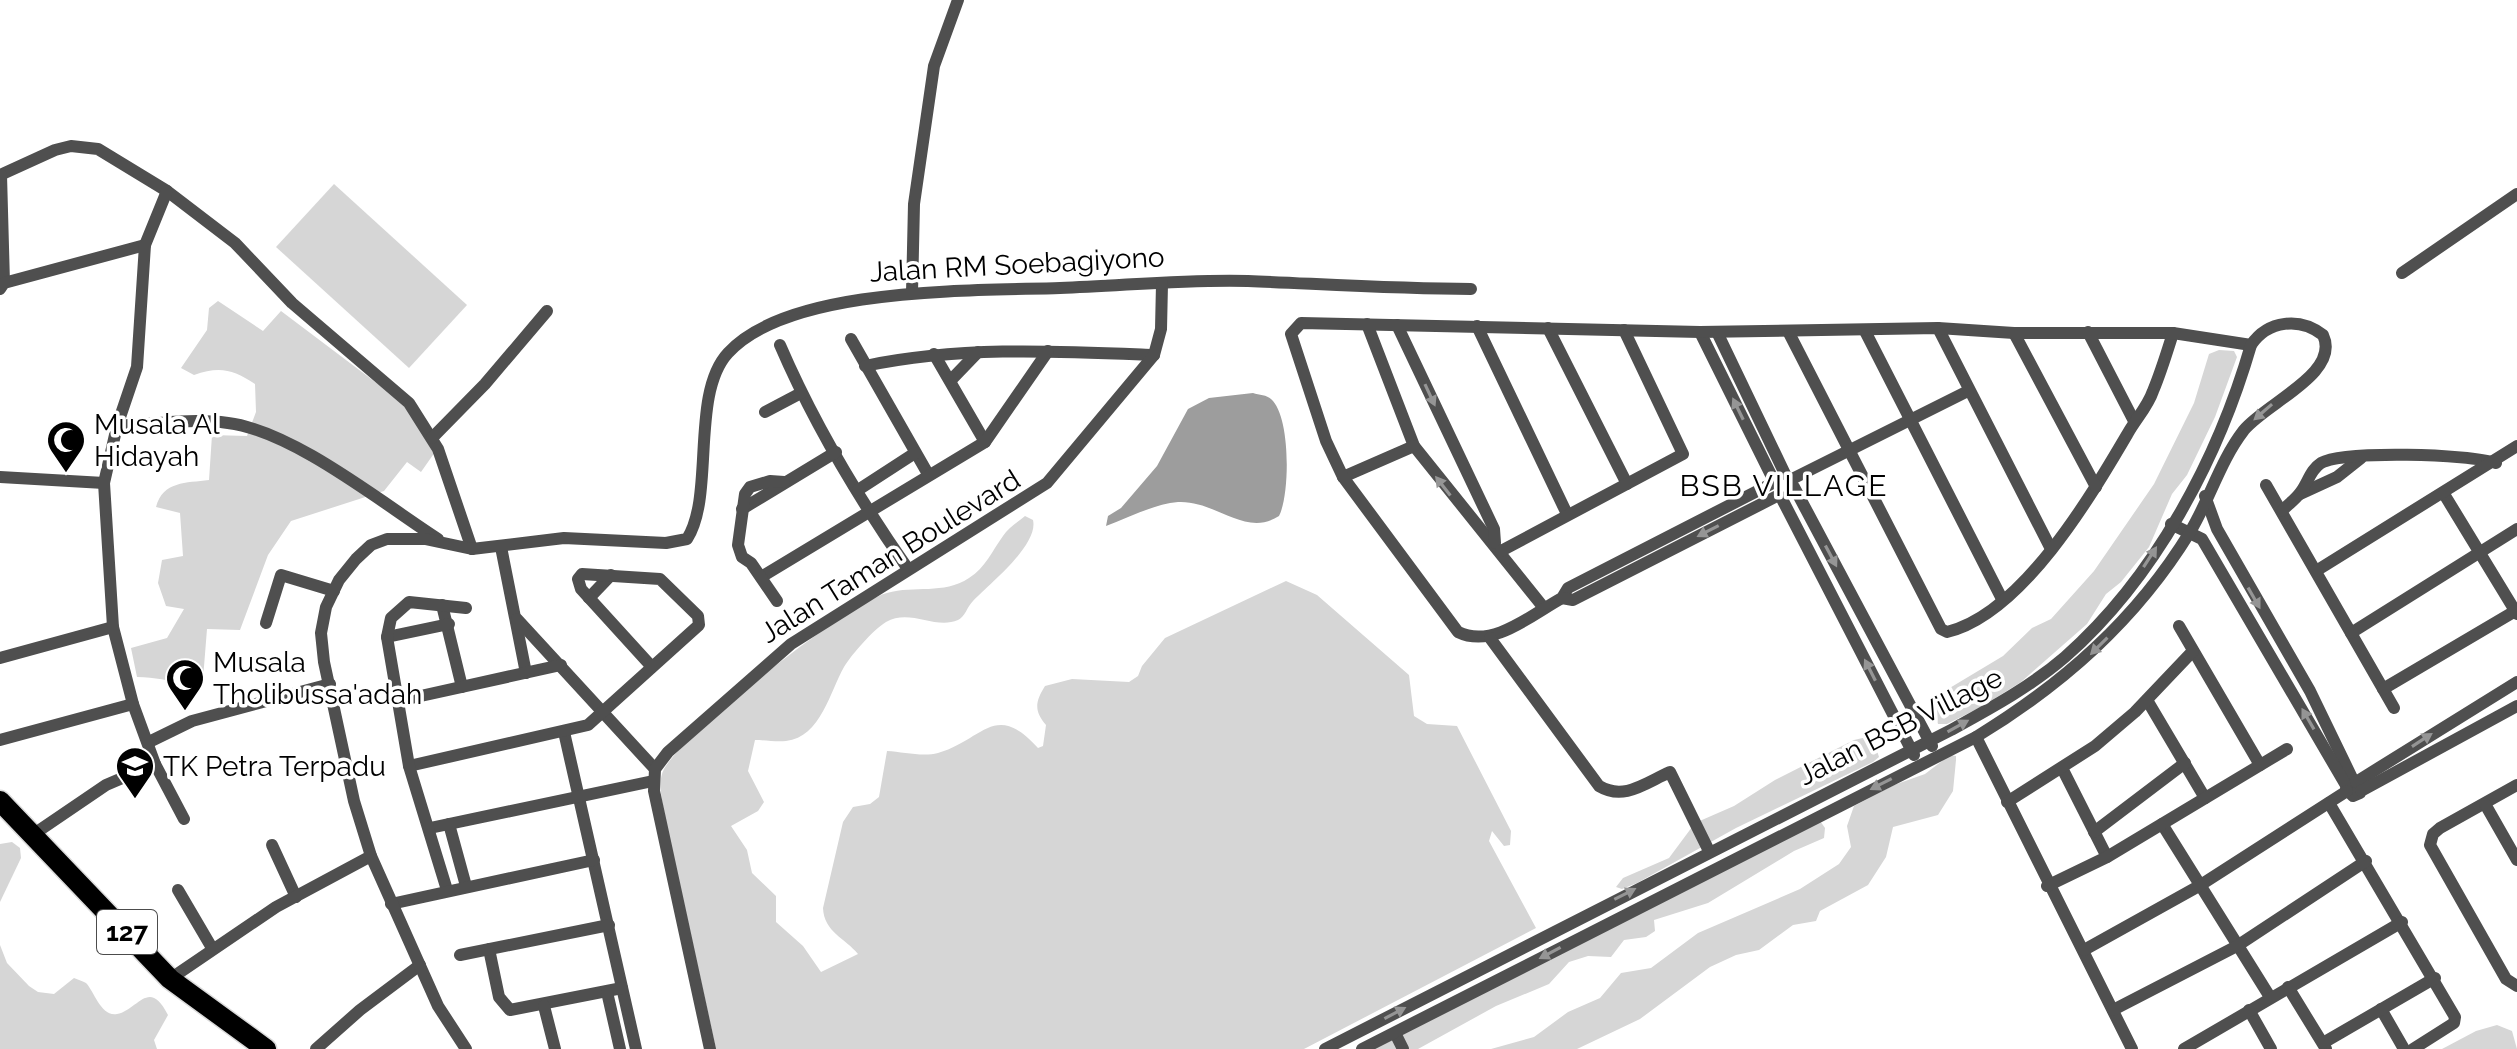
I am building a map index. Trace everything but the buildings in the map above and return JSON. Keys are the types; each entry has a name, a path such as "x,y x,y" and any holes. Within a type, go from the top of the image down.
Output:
{"main road":[{"name":"127","path":"0,801 170,979 266,1049"}],"street":[{"path":"912,293 914,204 934,66 958,0"},
{"path":"145,245 2,286 1,175 55,150 82,146 109,154 167,191 235,243 292,303 409,403 432,438 472,549"},
{"path":"167,191 145,245 137,367 117,426 104,483 113,627 133,704 155,764 184,819"},
{"path":"2402,273 2517,194"},
{"name":"Jalan RM Soebagiyono","path":"466,1049 438,1006 371,856 354,801 330,684 321,633 339,580 371,545 404,538 472,549 564,538 666,543 687,539 695,521 713,383 727,354 750,336 781,320 852,301 912,293 1249,281 1471,289"},
{"name":"Jalan Taman Boulevard","path":"654,775 668,752 770,659 1047,483 1154,355 1161,329 1162,284"},
{"path":"432,438 485,384 547,311"},
{"path":"1362,1049 1976,737 2036,700 2078,666 2160,575 2190,533 2224,461 2248,425 2324,363 2328,350 2323,335 2305,325 2290,323 2275,326 2257,336 2251,345 2173,333 2014,333 1938,328 1789,333 1700,332 1301,323 1291,334 1326,441 1343,477 1458,632 1473,639 1490,638 1562,598 1568,588 1968,391"},
{"path":"1367,324 1414,446 1482,535 1498,547 1544,608"},
{"path":"1397,325 1494,529 1498,547"},
{"path":"1477,326 1567,514"},
{"path":"1548,328 1627,484"},
{"path":"1938,328 2051,549"},
{"path":"1498,547 1683,454 1624,330"},
{"path":"1865,331 2002,599"},
{"path":"1700,332 1782,485 1937,755"},
{"path":"1717,332 1782,485 1920,764"},
{"path":"2088,332 2134,421"},
{"path":"1789,333 1941,629 1947,632 1974,622 2024,581 2051,549 2096,487 2152,394 2173,333"},
{"path":"2014,333 2096,487"},
{"path":"851,339 928,474"},
{"path":"780,345 801,393 867,511 908,569"},
{"name":"Jalan BSB Village","path":"1325,1049 2021,691 2065,657 2131,586 2171,524 2228,419 2251,345"},
{"path":"761,577 985,442 1048,351"},
{"path":"865,366 934,354 978,352 1154,355"},
{"path":"951,380 978,352"},
{"path":"934,354 985,442"},
{"path":"765,412 801,393"},
{"path":"117,426 200,421 231,423 258,431 304,452 447,545"},
{"path":"1343,477 1414,446"},
{"path":"2316,571 2496,463 2517,446"},
{"path":"777,601 761,577 742,557 738,545 742,509 836,452"},
{"path":"858,490 915,453"},
{"path":"2282,511 2300,494 2322,463 2340,457 2446,454 2496,463"},
{"path":"2300,494 2337,477 2361,458"},
{"path":"0,477 104,483"},
{"path":"2266,485 2394,708"},
{"path":"2191,488 2208,497 2217,529 2310,691 2353,786"},
{"path":"2383,689 2516,611 2444,494"},
{"path":"2171,524 2202,539 2353,786"},
{"path":"2202,539 2217,529"},
{"path":"2351,633 2517,529"},
{"path":"501,547 526,673"},
{"path":"266,623 281,575 334,591"},
{"path":"589,598 611,575"},
{"path":"409,766 588,725 604,712 700,623 660,579 579,576 579,585 589,598 652,667"},
{"path":"447,890 409,766 387,637 391,618 402,605 409,602 466,608"},
{"path":"442,605 462,687"},
{"path":"517,619 604,712 654,775 710,1049"},
{"path":"387,637 449,624"},
{"path":"2179,626 2260,765"},
{"path":"0,658 113,627"},
{"path":"1490,638 1599,786 1622,794 1670,772 1709,851"},
{"path":"2007,802 2063,770 2095,746 2147,700 2193,651"},
{"path":"398,701 561,665"},
{"path":"2084,950 2199,886 2517,682"},
{"path":"149,742 192,721 330,684"},
{"path":"2147,700 2205,798"},
{"path":"0,740 133,704"},
{"path":"2353,786 2517,706"},
{"path":"1898,724 1915,714"},
{"path":"564,732 636,1049"},
{"path":"1976,737 2047,886 2084,950 2132,1049"},
{"path":"2047,886 2107,857 2287,749"},
{"path":"2094,832 2185,763"},
{"path":"31,836 106,785 155,764"},
{"path":"2063,770 2107,857"},
{"path":"430,828 580,796 654,775"},
{"path":"2517,785 2440,828 2433,834 2430,845 2506,979 2517,986"},
{"path":"2329,803 2435,978 2455,1021 2413,1049"},
{"path":"2485,804 2517,860"},
{"path":"449,824 466,886"},
{"path":"2162,824 2270,997"},
{"path":"272,845 296,897"},
{"path":"170,979 212,948 371,856"},
{"path":"391,904 594,860"},
{"path":"2113,1010 2237,946 2366,861"},
{"path":"178,890 212,948"},
{"path":"2184,1049 2402,922"},
{"path":"460,955 609,925"},
{"path":"489,949 502,1004 517,1011 622,988"},
{"path":"316,1049 360,1010 420,965"},
{"path":"2288,987 2324,1046 2435,978"},
{"path":"607,992 620,1049"},
{"path":"544,1006 555,1049"},
{"path":"2381,1009 2404,1049"},
{"path":"2249,1010 2271,1049"},
{"path":"1395,1033 1403,1049"}],"shaded area":[{"path":"334,184 467,305 409,368 276,247"},
{"path":"218,301 263,331 281,311 407,406 435,452 421,472 407,462 384,491 291,521 268,555 240,630 207,629 203,679 178,681 137,677 131,648 167,638 184,609 166,606 158,583 162,560 183,556 180,513 156,507 159,498 176,485 209,480 212,435 247,436 256,412 255,384 247,379 226,370 194,375 181,368 207,330 209,308"},
{"path":"2219,350 2234,351 2237,357 2215,417 2187,475 2172,494 2149,547 2121,582 2106,594 2087,624 2021,682 1981,707 1947,724 1938,724 1934,706 1943,692 2003,656 2032,628 2051,619 2094,571 2154,484 2194,403 2209,354"},
{"path":"1253,393 1271,399 1278,408 1282,422 1287,474 1279,516 1254,523 1205,506 1178,502 1150,508 1106,526 1108,516 1121,508 1157,466 1188,409 1209,398"},
{"path":"1025,516 1033,520 1028,541 960,619 940,623 904,617 886,622 857,649 839,677 823,712 808,731 786,741 755,740 748,771 764,802 758,811 731,826 747,850 752,873 776,896 776,922 803,946 821,972 858,954 831,929 823,908 843,822 853,807 870,804 879,797 887,751 938,753 999,725 1023,734 1038,748 1043,746 1046,725 1037,706 1045,686 1072,679 1129,682 1138,676 1142,666 1165,638 1286,581 1317,595 1409,675 1414,716 1427,724 1457,726 1511,831 1510,845 1504,846 1492,831 1489,841 1536,928 1304,1049 716,1049 666,822 661,788 664,769 733,700 839,620 887,593 939,588 969,578 984,564 1008,530"},
{"path":"1873,738 1879,757 1873,762 1736,828 1637,883 1622,889 1616,887 1623,878 1669,858 1695,823 1734,806 1775,780 1854,740"},
{"path":"1950,755 1956,756 1953,791 1938,815 1893,827 1886,857 1868,885 1820,911 1816,921 1793,925 1759,950 1736,955 1710,967 1640,1019 1577,1049 1491,1049 1534,1037 1568,1012 1600,998 1621,973 1651,968 1698,933 1800,889 1839,864 1851,847 1847,826 1854,806 1894,785 1925,774"},
{"path":"1818,818 1825,828 1824,838 1794,851 1708,903 1654,920 1655,931 1646,937 1624,940 1611,957 1588,956 1569,962 1549,984 1496,1006 1418,1049 1368,1049"},
{"path":"12,842 20,848 21,858 0,902 0,844"},
{"path":"0,945 7,963 38,992 54,994 74,978 86,983 102,1008 111,1014 124,1011 143,999 155,998 168,1015 154,1040 157,1049 0,1049"},
{"path":"2497,1025 2512,1031 2517,1049 2442,1049 2476,1031"}],"place":[{"name":"Musala Al Hidayah","path":"66,474"},
{"name":"Musala Tholibussa'adah","path":"185,712"},
{"name":"TK Petra Terpadu","path":"135,800"}],"district":[{"name":"BSB VILLAGE","path":"1784,486"}]}
